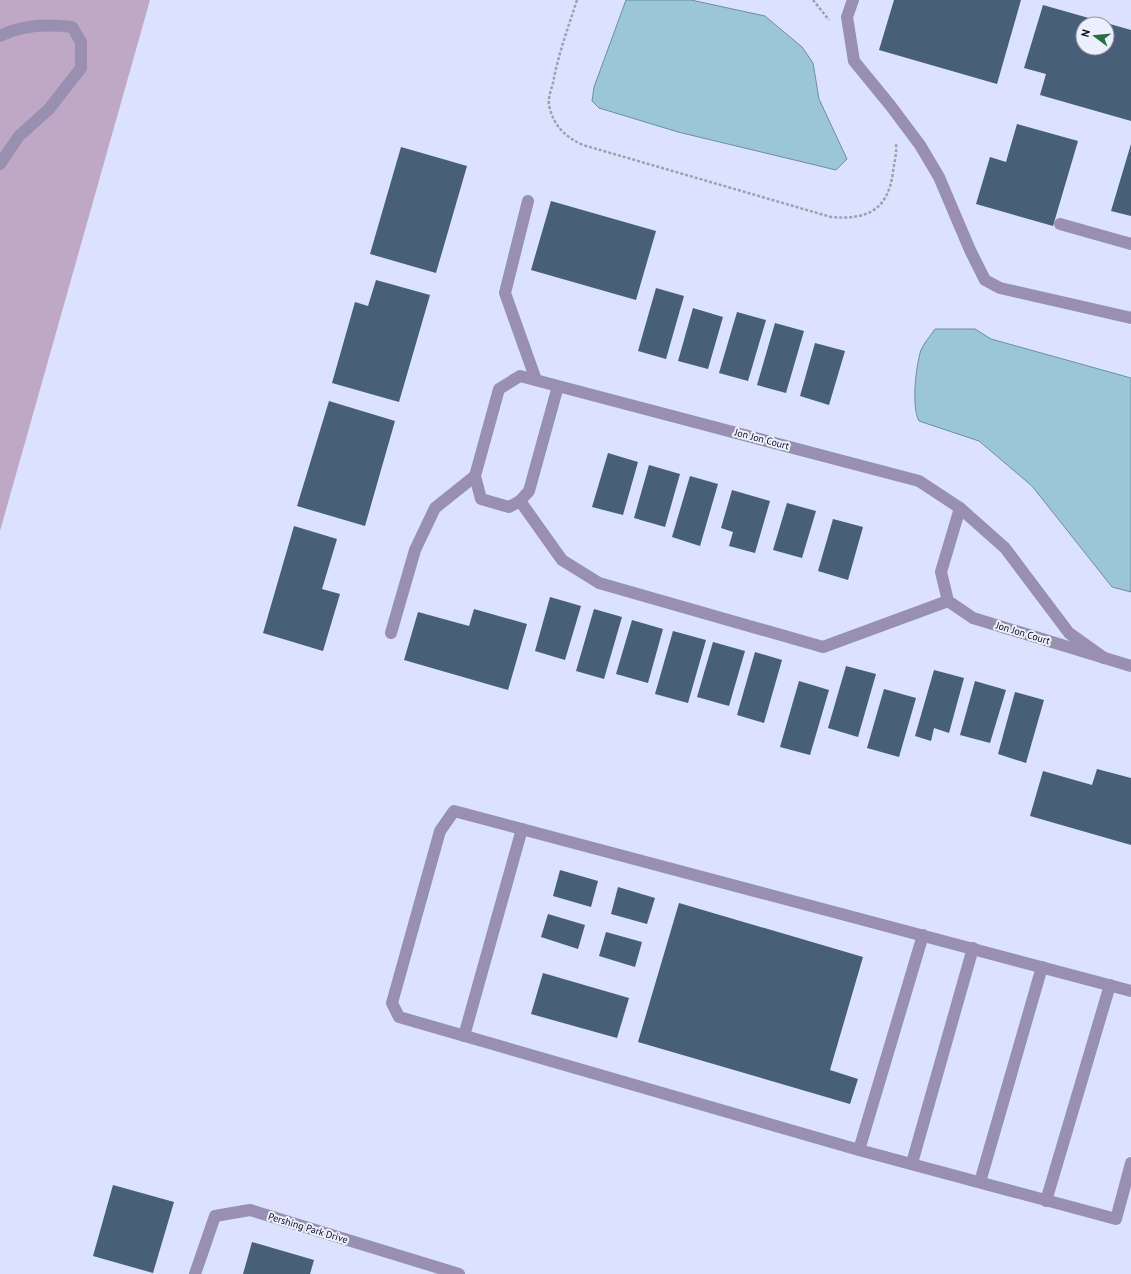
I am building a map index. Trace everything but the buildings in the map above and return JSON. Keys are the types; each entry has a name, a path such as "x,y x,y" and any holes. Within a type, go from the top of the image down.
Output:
{"street":[{"path":"853,0 848,17 854,61 890,104 920,145 939,177 970,250 985,280 1000,288 1131,318"},
{"path":"0,36 12,30 50,24 72,27 81,42 81,68 49,109 19,136 0,164"},
{"path":"528,201 505,293 536,380"},
{"path":"1060,224 1131,244"},
{"name":"Jon Jon Court","path":"475,476 499,389 520,376 919,481 960,508 1005,548 1069,633 1104,658"},
{"path":"391,633 415,550 435,508 475,476 481,499 509,507 520,500 529,491 558,386"},
{"path":"520,500 562,560 599,583 823,647 948,601 941,572 960,508"},
{"name":"Jon Jon Court","path":"948,601 973,618 1131,666"},
{"path":"1131,991 454,811 440,831 392,1003 399,1017 858,1150 912,1163 1116,1219 1131,1163"},
{"path":"464,1036 522,829"},
{"path":"858,1150 923,935"},
{"path":"912,1163 973,948"},
{"path":"980,1182 1042,967"},
{"path":"1046,1201 1110,985"},
{"name":"Pershing Park Drive","path":"195,1274 215,1216 250,1210 459,1274"}],"path":[{"path":"577,0 557,61 549,104 554,120 564,135 571,140 583,145 824,214 850,218 873,211 888,195 897,152 894,139"}],"shaded area":[{"path":"0,0 150,0 0,531"}],"water":[{"path":"626,0 691,0 765,16 802,47 813,63 819,99 847,159 836,170 678,132 599,108 592,101 594,87"},
{"path":"935,329 975,329 991,339 1131,378 1131,592 1112,587 1032,486 979,441 919,421 915,406 917,365 921,350"}]}
